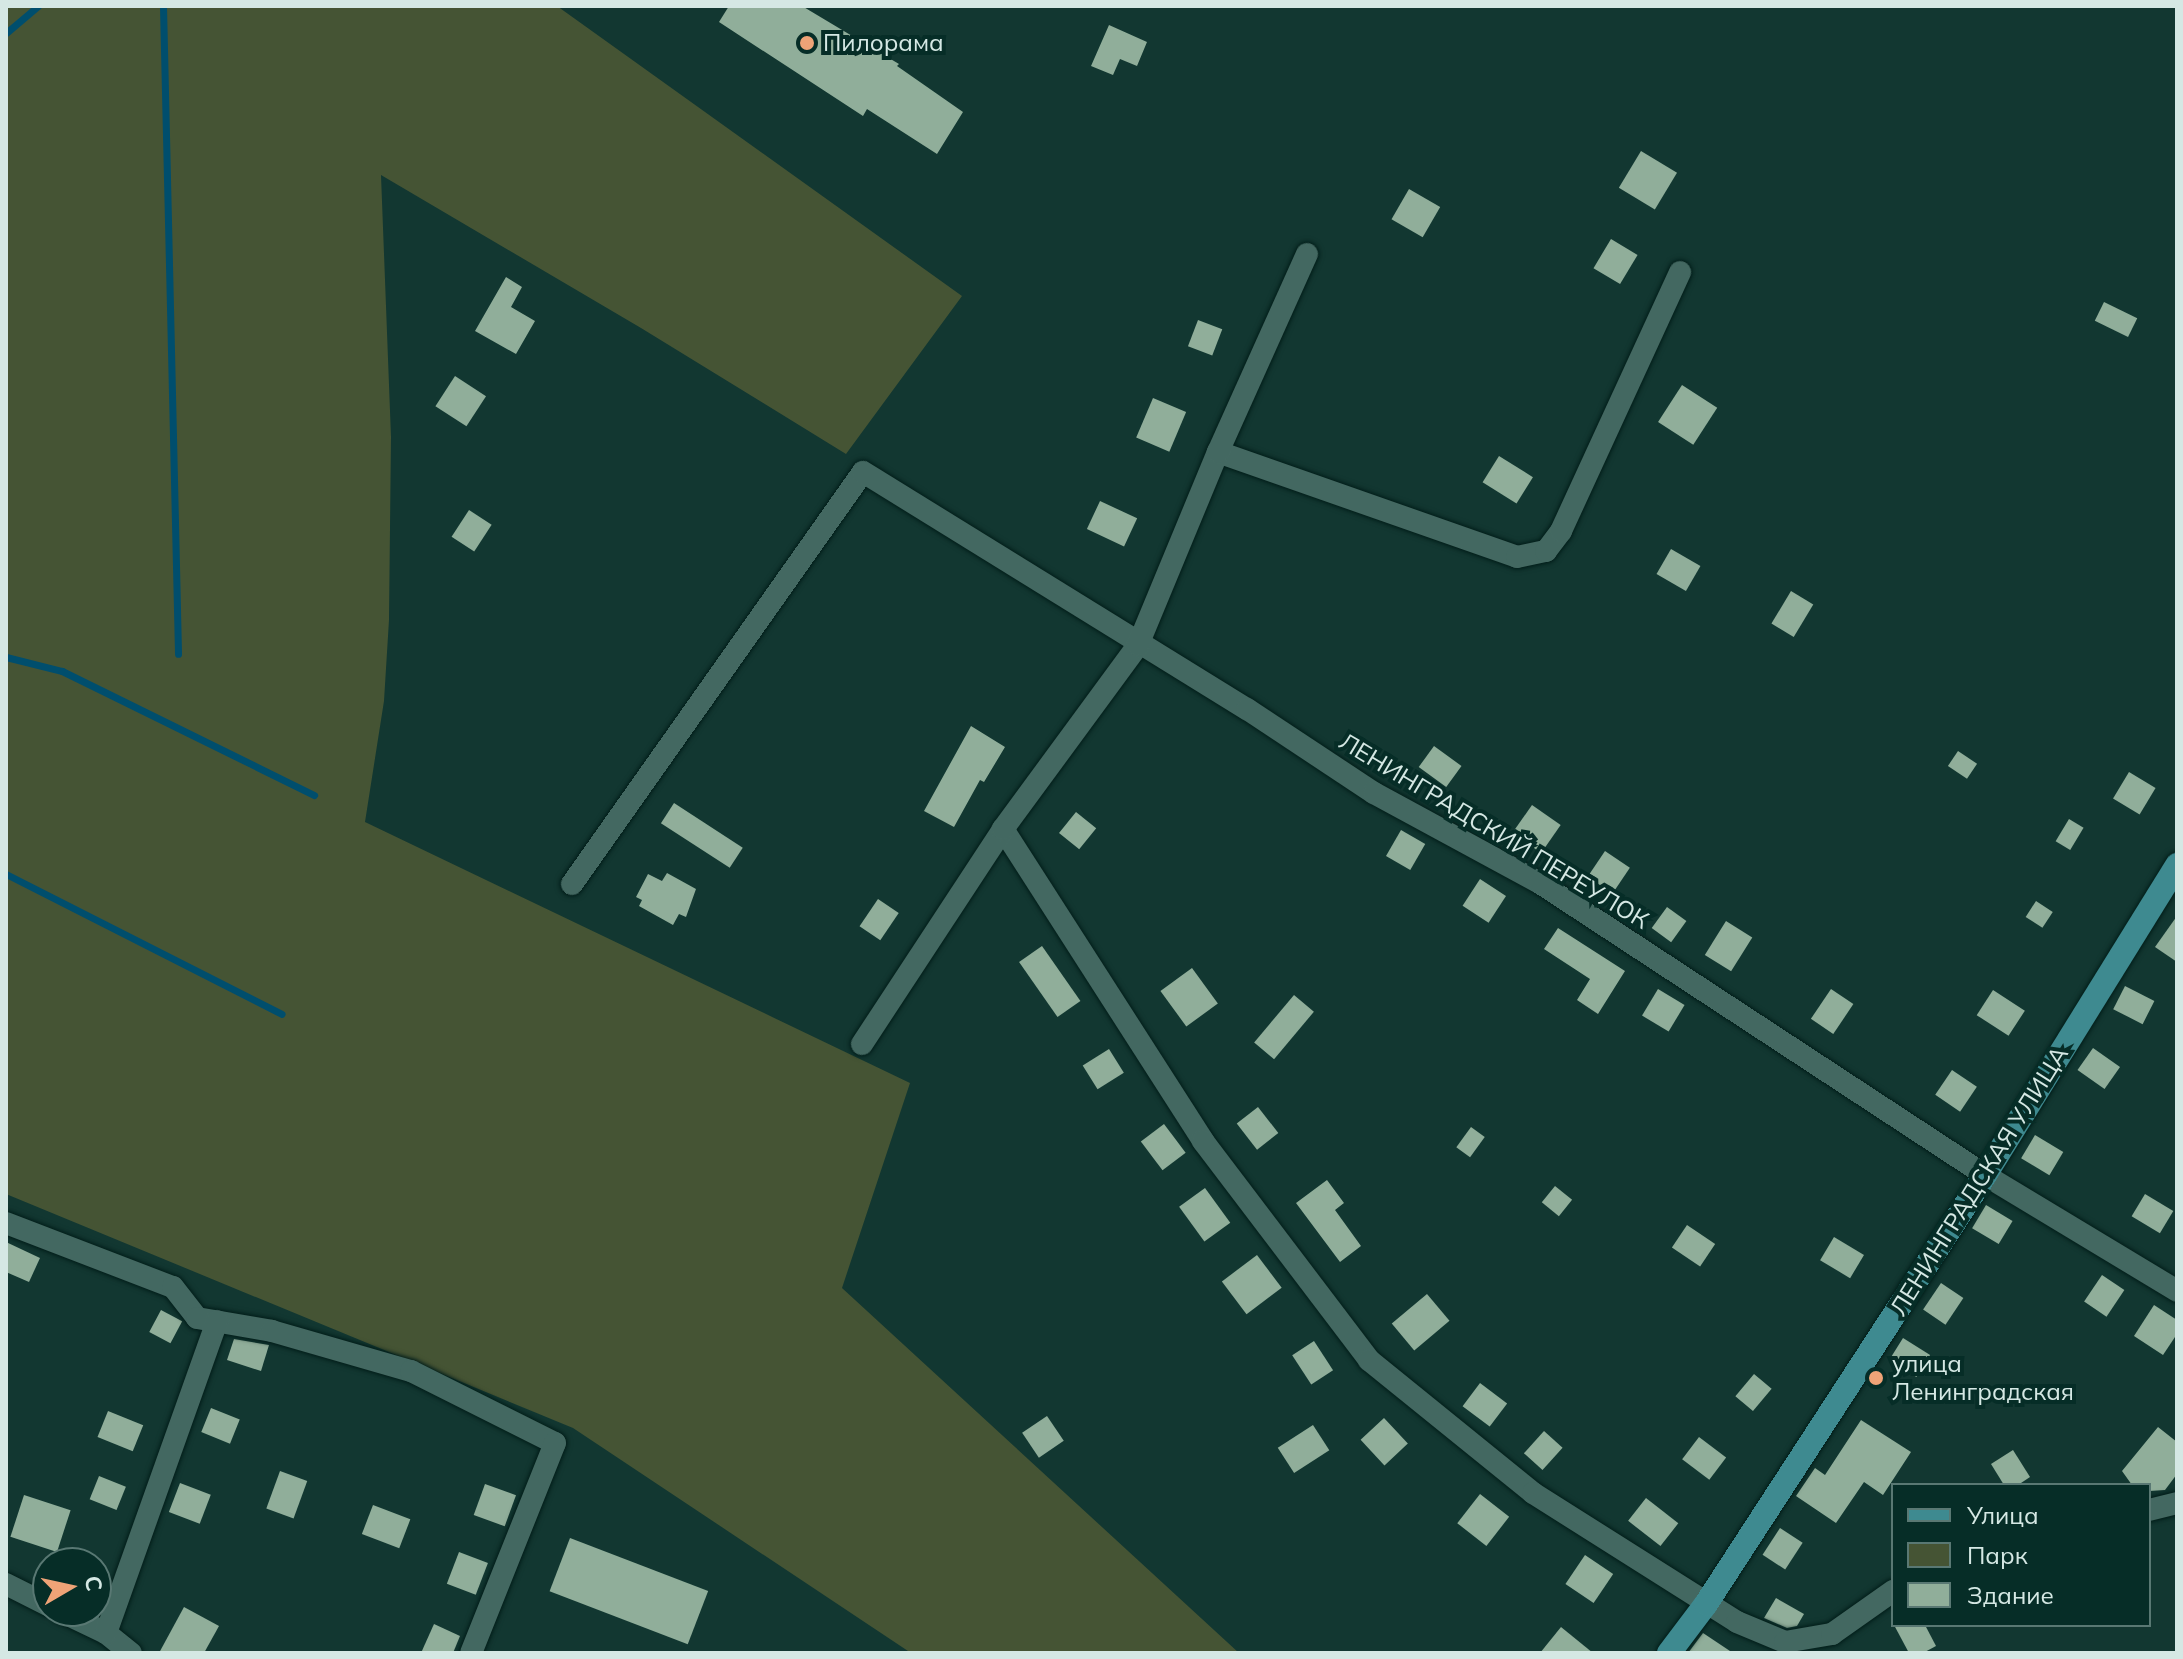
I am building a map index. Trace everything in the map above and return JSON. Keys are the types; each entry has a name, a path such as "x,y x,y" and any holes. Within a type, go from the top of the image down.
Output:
{"main road":[{"name":"ЛЕНИНГРАДСКАЯ УЛИЦА","path":"1669,1653 1706,1604 1985,1175 2177,865"}],"street":[{"path":"862,1044 1003,829 1138,645 1218,452 1307,254"},
{"path":"1218,452 1517,557 1546,551 1561,531 1680,272"},
{"name":"ЛЕНИНГРАДСКИЙ ПЕРЕУЛОК","path":"572,884 863,472 1138,645 1247,709 1374,793 1540,883 1985,1175 2177,1291"},
{"path":"1003,829 1203,1141 1369,1360 1533,1493 1706,1604 1785,1642 1832,1634 1891,1592"},
{"path":"6,1223 173,1287 197,1318 272,1331 411,1371 555,1443 471,1653"},
{"path":"106,1633 217,1321"},
{"path":"2151,1510 2177,1503"},
{"path":"6,1584 32,1597"},
{"path":"93,1627 131,1653"}],"green space":[{"path":"6,6 557,6 962,296 846,454 641,328 381,175 391,437 389,620 384,701 365,822 910,1083 842,1288 1239,1653 911,1653 573,1428 6,1194"}],"building":[{"name":"Пилорама","path":"729,6 802,6 899,64 897,66 963,112 937,154 867,109 863,116 719,22"},
{"path":"1109,25 1147,42 1137,66 1120,59 1113,75 1091,66"},
{"path":"1641,151 1677,173 1655,209 1619,188"},
{"path":"1409,189 1440,207 1423,237 1392,219"},
{"path":"1611,239 1638,255 1620,284 1593,268"},
{"path":"506,277 522,287 511,307 535,321 516,354 475,331"},
{"path":"2104,302 2137,318 2128,337 2095,321"},
{"path":"1198,320 1222,329 1212,355 1188,346"},
{"path":"455,376 486,396 466,426 435,406"},
{"path":"1682,385 1717,408 1693,445 1658,422"},
{"path":"1153,398 1186,412 1169,452 1136,438"},
{"path":"1499,456 1533,477 1516,503 1483,482"},
{"path":"1100,501 1137,518 1124,546 1087,529"},
{"path":"469,510 492,525 474,552 452,537"},
{"path":"1671,549 1700,566 1686,591 1656,574"},
{"path":"1791,591 1813,604 1794,637 1771,624"},
{"path":"971,726 1005,747 984,782 980,780 954,827 924,811"},
{"path":"1434,746 1462,766 1446,787 1419,767"},
{"path":"1958,751 1977,764 1967,779 1948,766"},
{"path":"2129,772 2156,788 2140,815 2113,799"},
{"path":"674,803 743,848 730,868 661,823"},
{"path":"1532,805 1561,825 1541,853 1512,833"},
{"path":"1076,812 1096,828 1079,849 1059,833"},
{"path":"2069,819 2084,828 2070,850 2056,841"},
{"path":"1401,830 1425,844 1410,870 1386,856"},
{"path":"1605,851 1630,868 1613,893 1588,877"},
{"path":"667,873 696,889 686,917 679,914 673,925 639,906 642,900 636,897 648,874 662,881"},
{"path":"1480,879 1506,896 1489,923 1463,906"},
{"path":"878,899 899,913 880,940 860,926"},
{"path":"2036,901 2053,912 2042,928 2026,917"},
{"path":"1667,907 1686,921 1671,942 1652,928"},
{"path":"2177,916 2177,962 2155,947"},
{"path":"1726,921 1752,937 1731,971 1705,955"},
{"path":"1558,928 1625,971 1598,1014 1577,1000 1590,979 1544,949"},
{"path":"1042,946 1080,1001 1057,1017 1019,962"},
{"path":"1192,968 1218,1004 1186,1027 1160,991"},
{"path":"2125,986 2154,1001 2143,1024 2113,1009"},
{"path":"1658,989 1685,1005 1669,1032 1642,1016"},
{"path":"1831,989 1853,1004 1833,1034 1811,1019"},
{"path":"1993,990 2025,1011 2009,1036 1977,1015"},
{"path":"1294,995 1314,1012 1274,1059 1254,1042"},
{"path":"2093,1048 2120,1067 2105,1089 2078,1070"},
{"path":"1109,1049 1124,1073 1098,1089 1083,1065"},
{"path":"1952,1070 1977,1087 1960,1112 1935,1095"},
{"path":"1258,1107 1278,1133 1257,1150 1237,1124"},
{"path":"1164,1124 1186,1153 1163,1170 1141,1141"},
{"path":"1471,1127 1485,1137 1470,1157 1456,1147"},
{"path":"2035,1135 2063,1152 2049,1175 2021,1158"},
{"path":"1327,1180 1344,1203 1335,1210 1361,1246 1340,1262 1296,1203"},
{"path":"1555,1186 1572,1200 1559,1216 1542,1202"},
{"path":"1205,1188 1230,1223 1204,1242 1179,1207"},
{"path":"2145,1194 2173,1211 2160,1233 2132,1216"},
{"path":"1986,1205 2013,1221 1999,1244 1972,1228"},
{"path":"1687,1225 1715,1244 1700,1266 1672,1247"},
{"path":"1834,1237 1864,1255 1850,1278 1820,1260"},
{"path":"6,1242 40,1258 29,1282 6,1272"},
{"path":"1257,1255 1282,1288 1247,1314 1222,1281"},
{"path":"2102,1275 2124,1290 2106,1317 2084,1302"},
{"path":"1941,1283 1963,1298 1945,1325 1923,1310"},
{"path":"1427,1294 1449,1321 1414,1350 1392,1324"},
{"path":"2154,1305 2177,1320 2177,1334 2163,1355 2134,1336"},
{"path":"161,1310 182,1321 170,1343 149,1332"},
{"path":"1903,1338 1930,1355 1916,1377 1889,1360"},
{"path":"234,1339 269,1345 261,1371 227,1360"},
{"path":"1314,1341 1333,1370 1311,1385 1292,1355"},
{"path":"1754,1374 1772,1389 1753,1411 1735,1396"},
{"path":"1480,1383 1507,1403 1490,1427 1463,1406"},
{"path":"211,1408 240,1420 230,1444 201,1432"},
{"path":"108,1411 143,1425 133,1451 98,1437"},
{"path":"1047,1416 1064,1441 1039,1458 1022,1433"},
{"path":"1384,1418 1408,1444 1384,1465 1361,1440"},
{"path":"1861,1420 1911,1452 1883,1495 1864,1482 1836,1523 1796,1496 1815,1468 1825,1475"},
{"path":"1313,1425 1329,1450 1294,1473 1278,1448"},
{"path":"2158,1427 2177,1442 2177,1474 2165,1490 2151,1491 2151,1483 2131,1483 2122,1471"},
{"path":"1544,1431 1563,1448 1543,1470 1524,1453"},
{"path":"1699,1437 1726,1457 1709,1480 1682,1459"},
{"path":"2013,1450 2030,1477 2021,1483 2003,1483 1991,1464"},
{"path":"280,1471 307,1481 294,1519 266,1509"},
{"path":"99,1476 126,1487 117,1510 90,1499"},
{"path":"180,1483 211,1495 200,1524 169,1512"},
{"path":"485,1484 516,1495 505,1526 474,1515"},
{"path":"1480,1494 1509,1517 1486,1546 1457,1523"},
{"path":"24,1495 71,1510 59,1547 42,1547 10,1537"},
{"path":"1646,1498 1678,1523 1660,1546 1628,1521"},
{"path":"373,1505 410,1519 399,1548 362,1534"},
{"path":"1780,1528 1803,1543 1785,1570 1763,1555"},
{"path":"570,1538 708,1591 688,1644 550,1591"},
{"path":"459,1552 488,1563 476,1595 447,1584"},
{"path":"1585,1555 1613,1574 1594,1603 1565,1584"},
{"path":"1776,1598 1804,1614 1797,1626 1787,1628 1764,1618"},
{"path":"184,1607 219,1626 204,1653 159,1653"},
{"path":"434,1624 460,1636 453,1653 421,1653"},
{"path":"1561,1627 1593,1653 1540,1653"},
{"path":"1895,1627 1926,1627 1936,1646 1923,1653 1909,1653"},
{"path":"1703,1633 1733,1653 1688,1653"}],"waterway":[{"path":"6,33 38,6"},
{"path":"163,6 178,654"},
{"path":"6,657 62,671 314,795"},
{"path":"6,874 282,1014"}],"place":[{"name":"Пилорама","path":"807,43"},
{"name":"улица Ленинградская","path":"1876,1378"}]}
